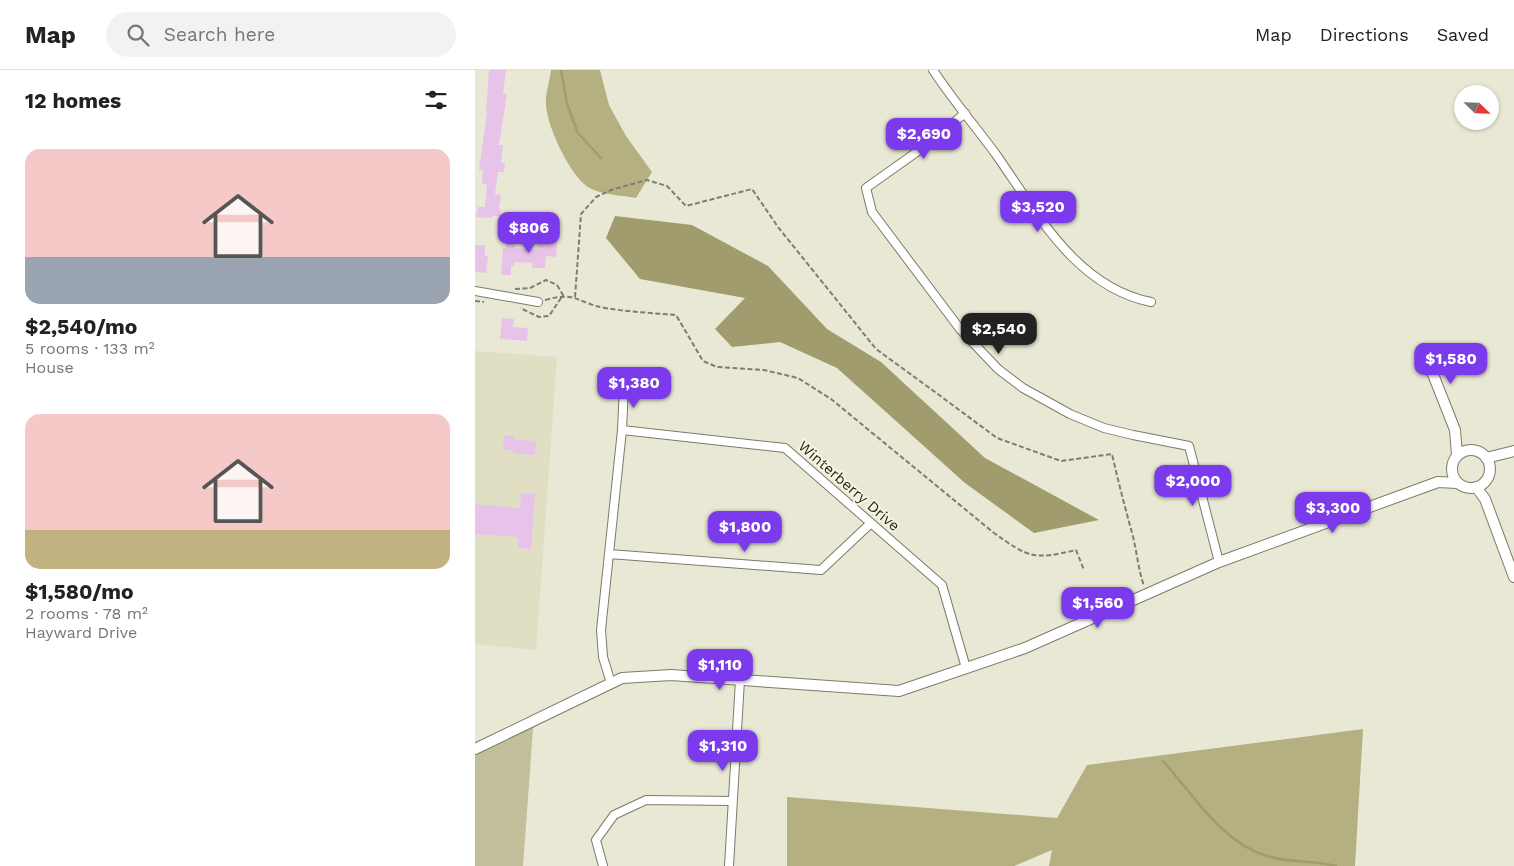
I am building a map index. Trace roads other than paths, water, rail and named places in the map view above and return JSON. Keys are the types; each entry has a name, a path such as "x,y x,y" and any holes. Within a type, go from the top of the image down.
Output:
{"street":[{"path":"933,70 1063,248 1091,275 1131,298 1151,302"},
{"path":"965,113 928,144 866,188 872,212 960,329 998,369 1023,388 1070,414 1104,428 1189,446 1219,562"},
{"path":"475,291 538,302"},
{"path":"1423,349 1455,430 1457,455 1452,468 1438,482"},
{"path":"611,683 603,657 601,630 622,430 624,386"},
{"name":"Winterberry Drive","path":"622,430 785,448 942,586 966,668"},
{"path":"1455,430 1473,450"},
{"path":"1457,455 1466,450 1479,451 1486,458 1491,470"},
{"path":"1486,458 1511,452"},
{"path":"1485,499 1486,482 1491,470 1511,452"},
{"path":"1452,468 1453,476 1457,483"},
{"path":"475,748 622,678 671,675 899,691 1025,648 1219,562 1438,482 1457,483 1466,488 1476,488 1486,482"},
{"path":"1476,488 1485,499 1513,573"},
{"path":"609,554 821,570 871,522"},
{"path":"729,866 741,680"},
{"path":"603,866 596,840 615,815 647,800 732,802"}],"waterway":[{"path":"561,70 567,104 578,133 601,158"},
{"path":"1163,761 1209,816 1222,829 1251,850 1276,858 1336,866"}]}
